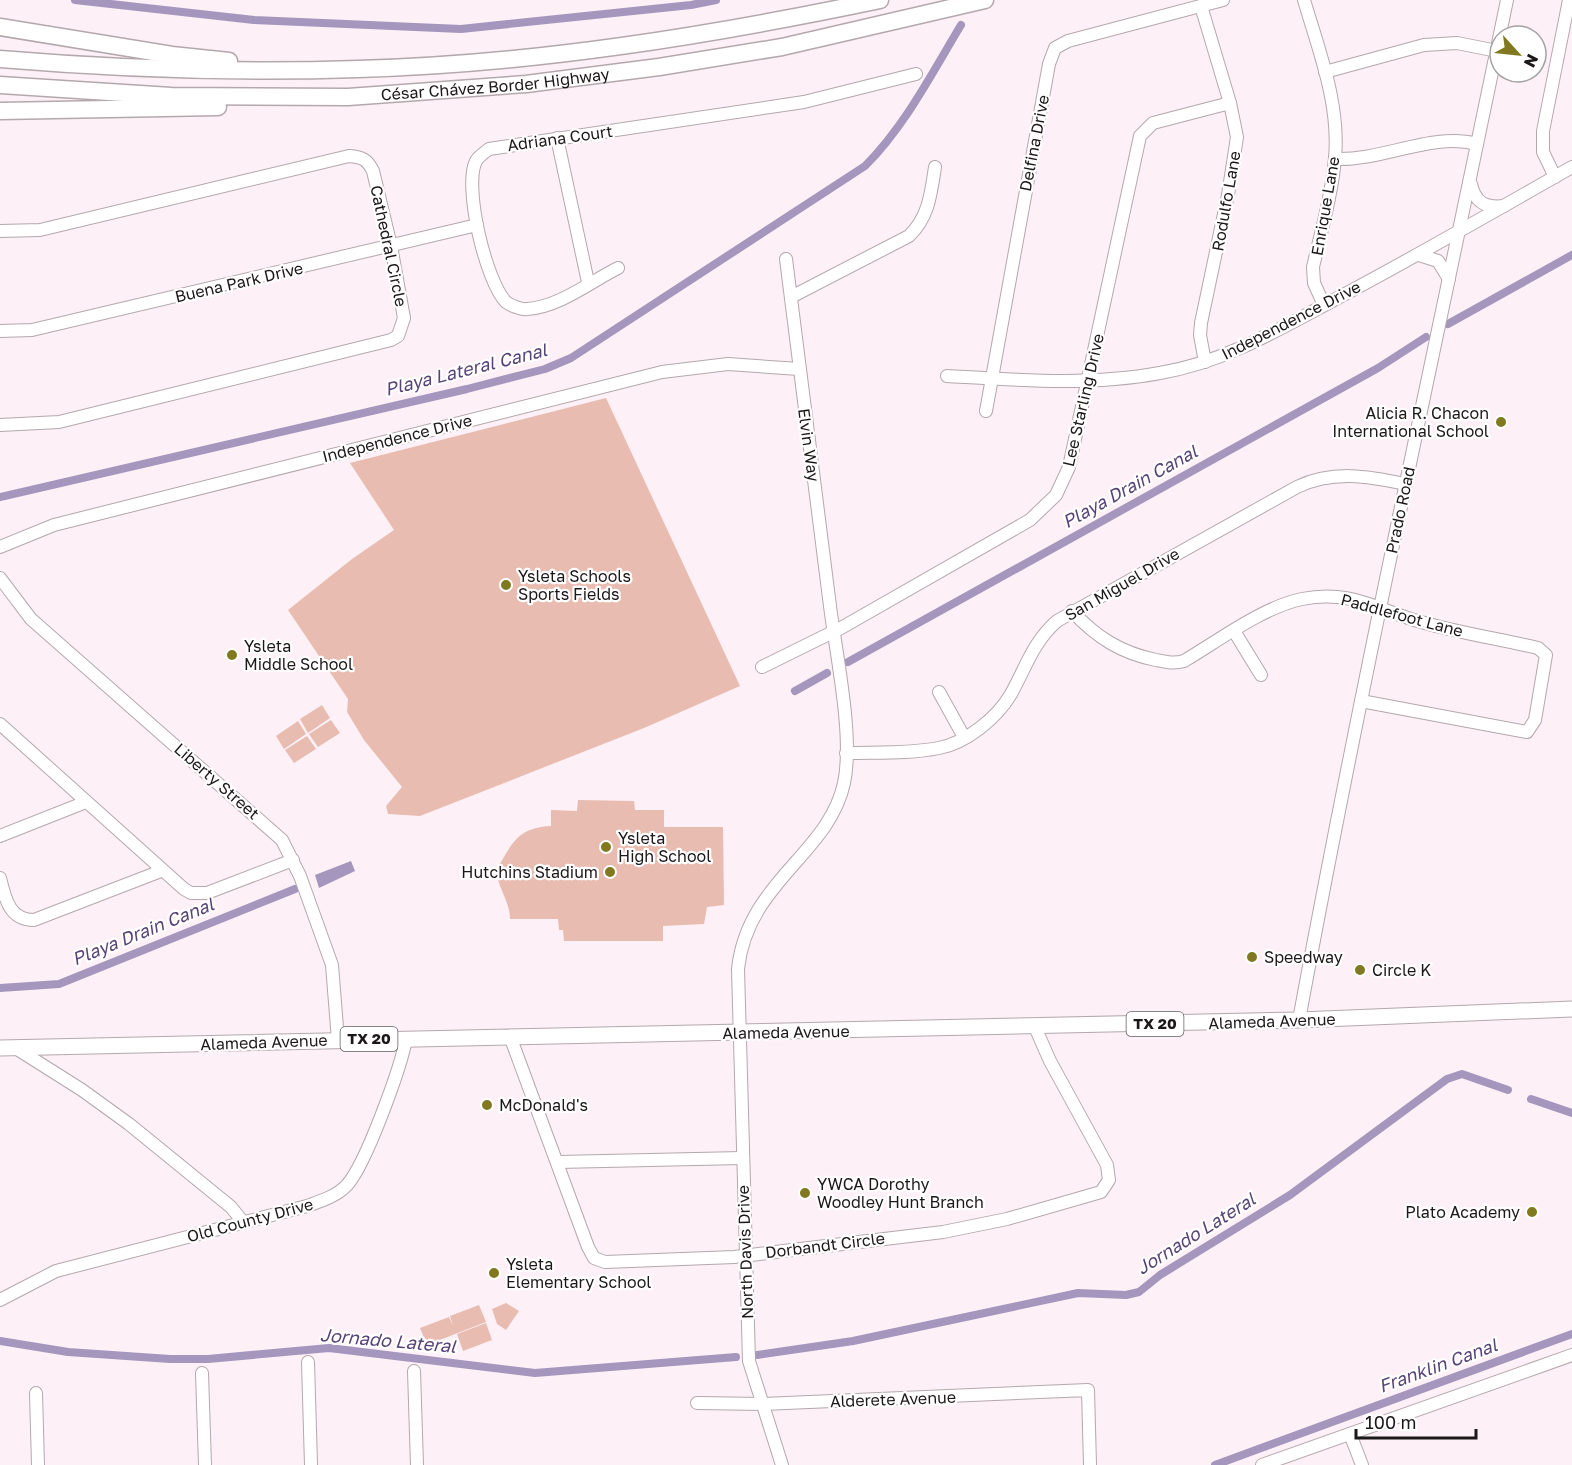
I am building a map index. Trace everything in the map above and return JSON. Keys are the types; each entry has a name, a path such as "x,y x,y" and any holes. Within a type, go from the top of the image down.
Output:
{"highway":[{"name":"César Chávez Border Highway","path":"0,60 198,70 358,69 450,64 596,50 788,19 880,0"},
{"name":"César Chávez Border Highway","path":"0,85 171,96 348,97 526,84 659,67 782,47 985,0"},
{"path":"0,27 172,55 358,69"},
{"path":"0,111 187,108 298,103 348,97"}],"main road":[{"name":"Alameda Avenue","path":"7,1047 406,1038 511,1039 1035,1027 1299,1020 1572,1009"}],"street":[{"name":"Delfina Drive","path":"986,411 990,378 1049,64 1055,48 1068,41 1223,0"},
{"name":"Enrique Lane","path":"1304,0 1333,105 1335,159 1313,267 1314,283 1324,305"},
{"name":"Prado Road","path":"1502,24 1507,0"},
{"path":"1555,177 1543,152 1543,131 1567,37 1569,0"},
{"name":"Rodulfo Lane","path":"1201,6 1235,122 1236,151 1201,323 1200,335 1205,362"},
{"path":"1325,72 1431,44 1457,43 1488,49"},
{"name":"Adriana Court","path":"618,268 588,282 563,299 525,310 507,303 495,287 477,225 471,178 476,160 489,148 804,102 916,74"},
{"name":"Prado Road","path":"1299,1020 1380,606 1490,84"},
{"name":"Lee Starling Drive","path":"762,667 833,631 1030,520 1056,495 1069,467 1140,136 1153,123 1230,103"},
{"path":"556,138 588,282"},
{"path":"1335,159 1370,158 1456,140 1477,144"},
{"name":"Cathedral Circle","path":"0,231 40,230 349,156 360,157 368,162 373,171 391,246 404,318 402,330 391,340 59,422 0,425"},
{"path":"791,297 909,236 923,219 929,205 935,167"},
{"name":"Independence Drive","path":"947,376 1089,381 1159,373 1205,362 1243,348 1419,255 1572,167"},
{"path":"1470,180 1473,192 1481,203 1492,207 1505,206"},
{"name":"Buena Park Drive","path":"0,331 32,330 477,225"},
{"path":"1419,255 1438,261 1449,279"},
{"name":"Elvin Way","path":"786,259 840,680 846,753"},
{"name":"Independence Drive","path":"0,547 64,522 662,372 728,364 799,369"},
{"name":"San Miguel Drive","path":"846,753 938,748 964,737 999,710 1012,693 1028,657 1040,638 1072,611 1310,481 1328,476 1360,475 1405,484"},
{"name":"Liberty Street","path":"0,578 31,619 273,829 293,860 332,965 338,1040"},
{"name":"Paddlefoot Lane","path":"1072,611 1106,642 1132,654 1171,663 1184,661 1270,611 1300,599 1340,597 1380,606 1424,623 1538,648 1546,655 1534,720 1531,729 1523,733 1361,701"},
{"path":"1234,631 1261,675"},
{"path":"939,692 964,737"},
{"path":"0,724 161,871 184,889 199,894 293,860"},
{"name":"North Davis Drive","path":"782,1465 749,1361 742,1158 739,962 748,926 764,898 831,815 844,783 846,753"},
{"path":"0,836 86,802"},
{"path":"0,878 12,911 21,918 34,920 161,871"},
{"name":"Dorbandt Circle","path":"511,1039 588,1247 597,1260 605,1262 734,1257 960,1229 1101,1192 1108,1180 1107,1164 1050,1061 1035,1027"},
{"name":"Old County Drive","path":"0,1299 56,1271 323,1201 347,1185 360,1163 392,1088 403,1058 406,1038"},
{"path":"7,1047 82,1090 129,1124 231,1207 243,1222"},
{"path":"558,1162 742,1158"},
{"path":"1262,1465 1572,1355"},
{"path":"308,1362 311,1465"},
{"path":"414,1371 417,1465"},
{"path":"202,1373 205,1465"},
{"name":"Alderete Avenue","path":"697,1402 763,1404 1089,1390 1089,1465"},
{"path":"36,1393 38,1465"},
{"path":"1350,1434 1362,1465"}],"shaded area":[{"name":"Ysleta Schools Sports Fields","path":"606,398 740,686 644,728 420,816 388,814 386,806 402,787 364,740 347,712 348,699 288,610 352,559 394,530 350,463"},
{"path":"322,705 330,718 308,733 300,719"},
{"path":"331,720 340,733 318,747 309,734"},
{"path":"298,721 306,734 284,749 276,736"},
{"path":"307,736 316,749 294,763 285,750"},
{"name":"Hutchins Stadium","path":"578,800 634,801 635,810 664,810 664,827 723,827 724,905 707,907 704,924 663,926 663,941 564,941 563,930 559,930 558,919 510,919 498,880 498,866 520,836 532,829 551,826 551,810 577,811"},
{"path":"351,861 355,871 319,888 315,875"},
{"path":"506,1303 519,1311 506,1330 497,1324 492,1309"},
{"path":"479,1305 486,1322 427,1345 420,1328 449,1317 453,1326 450,1316"},
{"path":"486,1323 492,1340 463,1351 457,1334"}],"waterway":[{"path":"75,0 254,20 461,29 691,5 716,0"},
{"name":"Playa Lateral Canal","path":"0,497 467,389 545,369 571,358 865,166 893,134 961,25"},
{"name":"Playa Drain Canal","path":"1448,324 1572,255"},
{"name":"Playa Drain Canal","path":"848,662 1378,368 1426,337"},
{"name":"Playa Drain Canal","path":"795,691 827,673"},
{"name":"Playa Drain Canal","path":"0,988 59,984 295,889"},
{"name":"Jornado Lateral","path":"757,1355 853,1341 1078,1293 1126,1295 1139,1292 1160,1275 1290,1195 1447,1079 1462,1074 1508,1090"},
{"name":"Jornado Lateral","path":"1531,1099 1572,1113"},
{"name":"Franklin Canal","path":"1215,1465 1572,1334"},
{"name":"Jornado Lateral","path":"0,1341 68,1352 170,1359 208,1359 329,1348 535,1373 736,1357"}],"place":[{"name":"Alicia R. Chacon International School","path":"1501,422"},
{"name":"Ysleta Schools Sports Fields","path":"506,585"},
{"name":"Ysleta Middle School","path":"232,655"},
{"name":"Ysleta High School","path":"606,847"},
{"name":"Hutchins Stadium","path":"610,872"},
{"name":"Speedway","path":"1252,957"},
{"name":"Circle K","path":"1360,970"},
{"name":"McDonald's","path":"487,1105"},
{"name":"YWCA Dorothy Woodley Hunt Branch","path":"805,1193"},
{"name":"Plato Academy","path":"1532,1212"},
{"name":"Ysleta Elementary School","path":"494,1273"}]}
